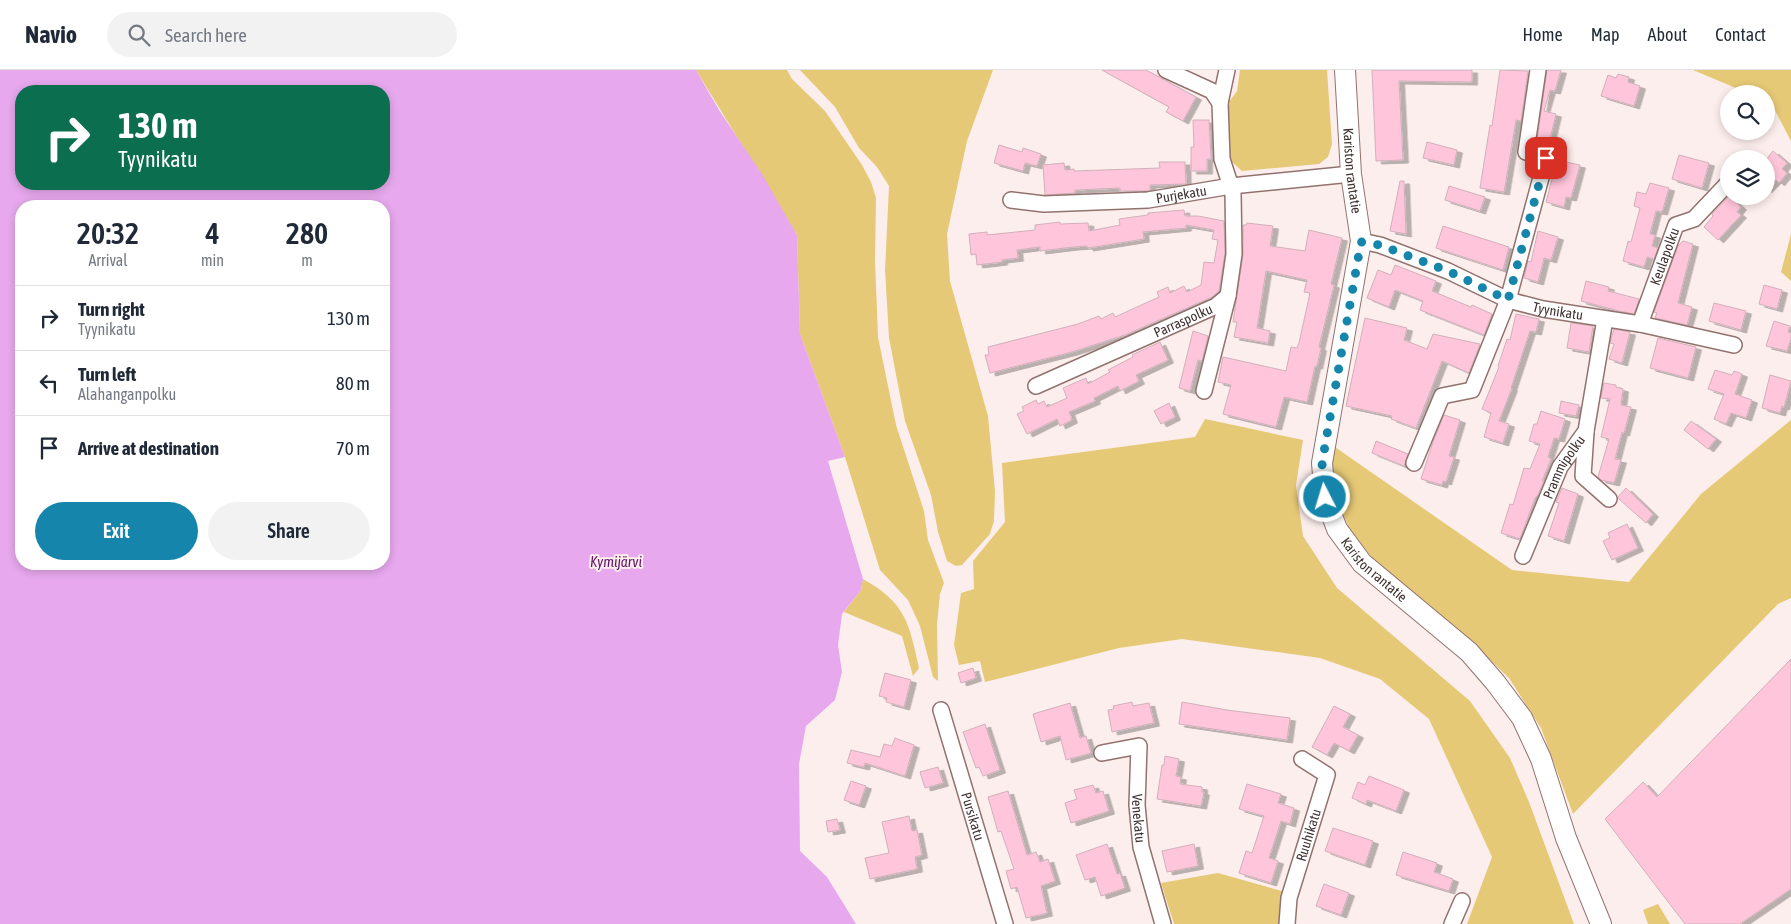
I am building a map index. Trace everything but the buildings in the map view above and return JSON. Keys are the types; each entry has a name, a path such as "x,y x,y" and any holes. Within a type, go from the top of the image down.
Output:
{"street":[{"path":"1166,70 1212,91 1220,103"},
{"name":"Parraspolku","path":"1036,386 1216,306 1228,296 1234,254 1233,193 1222,159 1220,103 1227,70"},
{"name":"Kariston rantatie","path":"1345,70 1351,174 1361,242 1322,463 1325,497 1337,529 1362,563 1469,652 1522,718 1541,759 1566,838 1601,924"},
{"path":"1414,463 1442,396 1472,390 1508,300 1546,158 1526,152 1538,70"},
{"name":"Purjekatu","path":"1011,200 1044,204 1148,200 1231,186 1351,174"},
{"name":"Keulapolku","path":"1640,324 1676,225 1694,218 1720,191"},
{"name":"Tyynikatu","path":"1361,242 1380,245 1448,271 1508,300 1543,309 1640,324 1734,345"},
{"path":"1204,391 1228,296"},
{"name":"Prammipolku","path":"1523,556 1560,467 1586,431 1605,319"},
{"path":"1586,431 1582,476 1609,499"},
{"name":"Pursikatu","path":"941,710 1005,924"},
{"name":"Venekatu","path":"1102,753 1139,746 1137,805 1141,847 1163,924"},
{"name":"Ruuhikatu","path":"1287,924 1289,898 1327,776 1302,759"},
{"path":"1452,924 1462,901"}],"shaded area":[{"path":"696,70 787,70 792,79 825,111 862,165 871,182 876,198 875,260 878,337 896,425 924,511 928,540 944,583 940,594 937,624 938,681 933,677 920,626 908,600 880,570 845,457 800,334 797,235"},
{"path":"800,70 993,70 967,141 947,234 950,281 988,416 995,491 994,521 990,534 962,565 956,566 947,561 938,532 931,495 905,421 889,338 885,270 889,186 877,167 859,148 835,107"},
{"path":"1240,70 1327,70 1332,144 1328,157 1319,164 1242,171 1231,161 1225,133 1228,103 1237,91"},
{"path":"1693,70 1791,70 1791,141 1775,111 1775,85 1729,85"},
{"path":"1791,234 1791,281 1781,272"},
{"path":"1205,419 1303,440 1296,485 1303,536 1337,588 1470,701 1510,758 1529,802 1574,924 1467,924 1492,857 1429,719 1380,679 1320,658 1182,639 1119,648 985,682 980,661 959,665 954,645 961,593 974,589 973,561 1005,522 1002,463 1195,437"},
{"path":"1791,420 1791,598 1778,604 1573,814 1541,728 1509,678 1465,636 1377,564 1350,530 1333,491 1332,445 1512,570 1629,582 1701,494"},
{"path":"863,579 888,597 903,616 912,638 919,668 913,676 902,636 844,612 861,590"},
{"path":"1218,873 1282,891 1280,924 1174,924 1161,883"},
{"path":"1658,904 1670,924 1648,924 1643,910"}],"water":[{"name":"Kymijärvi","path":"0,70 696,70 719,110 762,174 797,235 800,334 845,457 828,461 863,579 861,590 842,614 838,645 842,672 835,700 806,726 799,764 800,851 827,877 856,924 0,924"}],"route":[{"path":"1325,497 1322,463 1361,242 1380,245 1448,271 1508,300 1546,158"}]}
